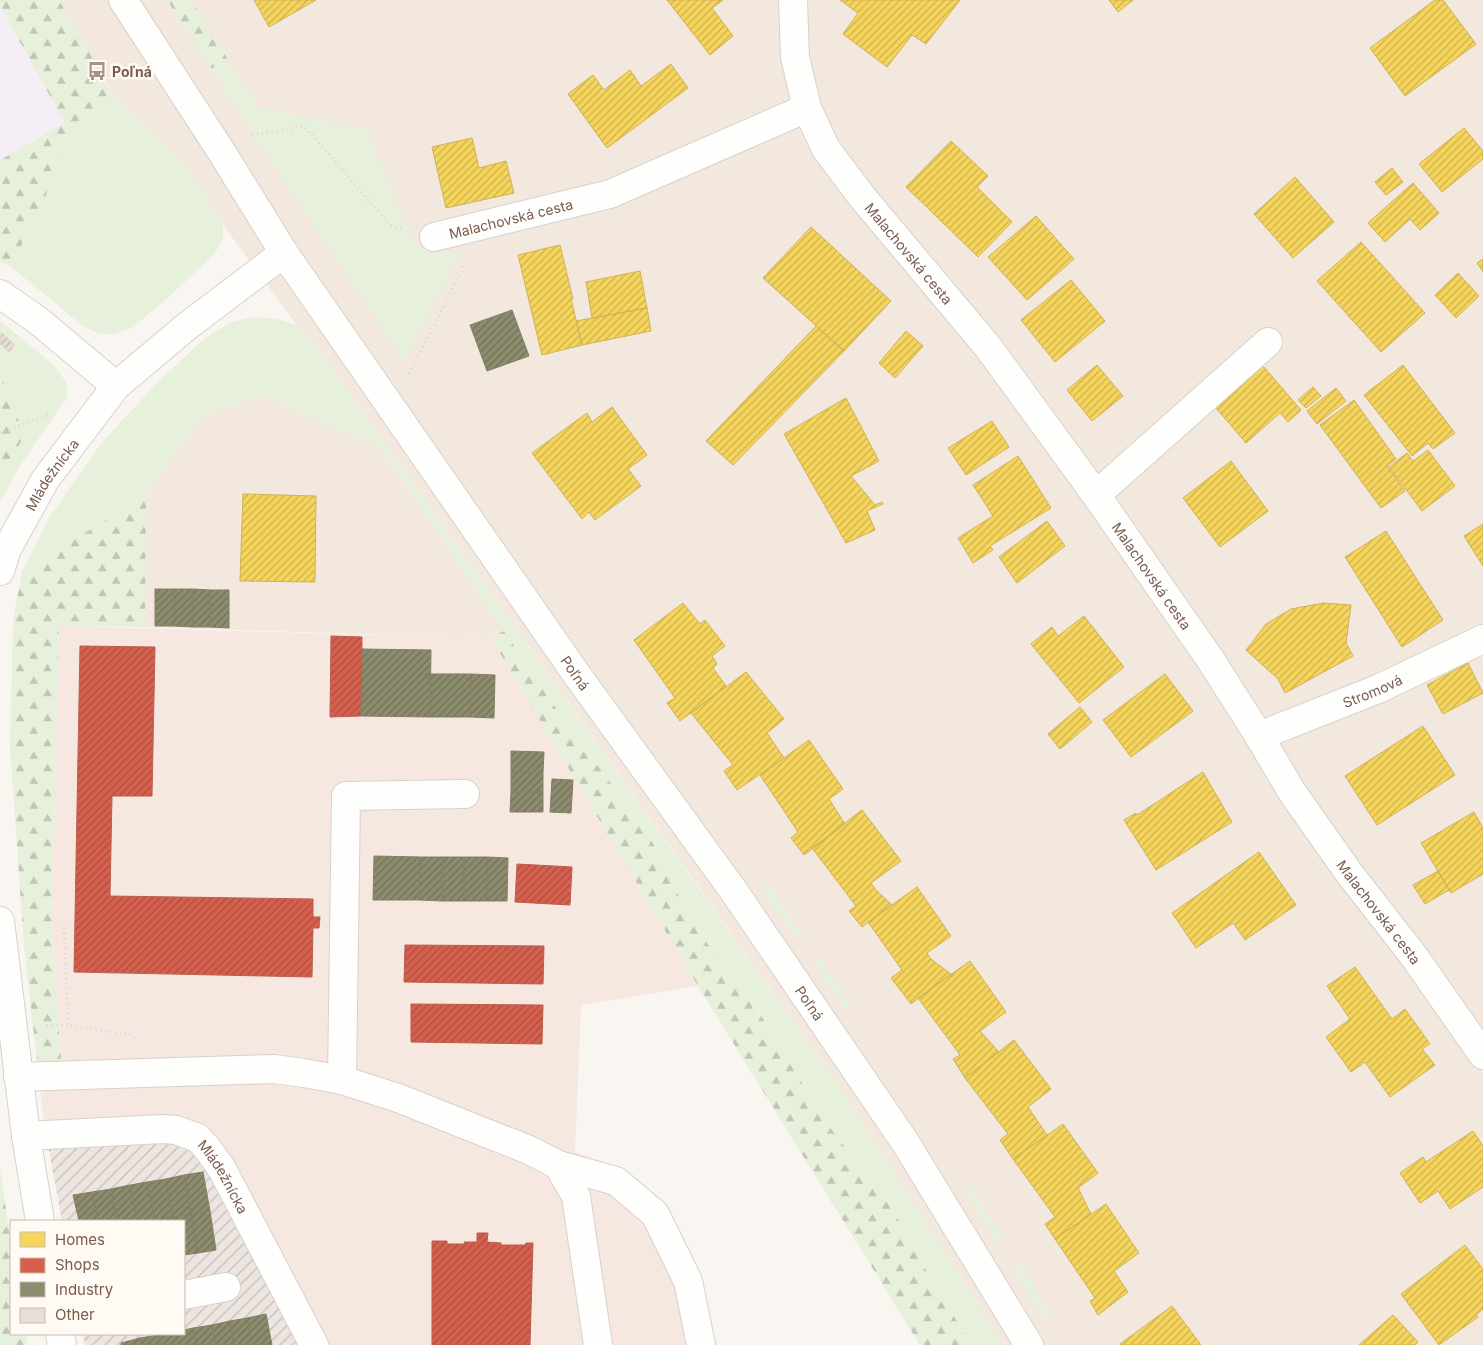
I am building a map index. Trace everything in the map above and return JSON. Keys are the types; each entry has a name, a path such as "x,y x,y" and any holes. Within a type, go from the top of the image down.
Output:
{"street":[{"name":"Poľná","path":"123,0 221,151 284,253 577,675 733,890 888,1118 1029,1345"},
{"name":"Malachovská cesta","path":"793,0 796,57 807,108 826,149 863,198 988,347 1096,495 1210,659 1292,792 1349,873 1413,955 1483,1055"},
{"name":"Malachovská cesta","path":"434,237 610,194 807,108"},
{"name":"Mládežnícka","path":"0,571 7,549 45,480 116,386 186,327 284,253"},
{"path":"0,294 40,322 116,386"},
{"path":"1096,495 1268,342"},
{"name":"Stromová","path":"1259,736 1378,689 1483,639"},
{"path":"342,1080 346,796 465,794"},
{"path":"0,921 18,1077 40,1220"},
{"path":"18,1077 167,1074 274,1069 304,1073 342,1080 398,1098 529,1150 558,1165 616,1181 655,1214 688,1281 701,1345"},
{"name":"Mládežnícka","path":"26,1136 164,1129 187,1132 198,1138 222,1169 314,1345"},
{"path":"558,1165 576,1196 598,1345"},
{"path":"185,1294 226,1287"}],"path":[{"path":"246,136 304,126 390,226 434,237"},
{"path":"407,378 485,225"},
{"path":"0,433 51,413"},
{"path":"64,923 68,1025 132,1035 167,1074"}],"shaded area":[{"path":"59,0 1483,0 1483,1345 1001,1345 967,1287 845,1096 717,913 315,344 297,325 223,225 181,159 117,101"},
{"path":"0,6 65,123 0,160"},
{"path":"262,396 378,446 504,631 490,638 145,627 146,495 201,417"},
{"path":"59,626 491,638 698,986 581,1005 575,1152 618,1168 711,1345 304,1345 207,1162 44,1124 37,1061 61,1060 52,920"},
{"path":"150,1118 207,1162 304,1345 85,1345 83,1335 185,1335 185,1220 62,1220 44,1124"}],"green space":[{"path":"0,0 59,0 117,101 85,126 54,160 44,204 10,266 0,261 0,160 65,123 0,6"},
{"path":"167,0 191,0 227,58 220,67 211,68"},
{"path":"227,58 258,107 367,130 415,247 433,254 462,250 404,361 259,144 211,68 220,67"},
{"path":"117,101 181,159 223,225 223,239 215,253 170,296 132,328 115,334 100,334 84,327 10,266 44,204 54,160 85,126"},
{"path":"254,317 276,319 297,325 315,344 845,1096 967,1287 1001,1345 974,1345 947,1307 892,1209 825,1121 748,994 686,915 669,870 640,822 570,729 378,446 262,396 201,417 146,495 22,572 50,516 103,441 159,381 205,338 232,322"},
{"path":"0,321 54,365 66,382 68,396 21,464 0,502 0,474 10,466 10,391 0,379"},
{"path":"0,379 10,391 23,436 10,466 0,474"},
{"path":"146,495 145,627 59,626 52,920 61,1061 37,1061 24,946 10,746 13,621 22,572"},
{"path":"504,631 570,729 640,822 669,870 686,915 748,994 825,1121 892,1209 947,1307 974,1345 920,1345 698,986 491,638"},
{"path":"768,884 801,931 794,936 761,889"},
{"path":"820,959 852,1006 845,1010 814,963"},
{"path":"0,1167 10,1238 10,1335 26,1335 28,1345 0,1345"},
{"path":"971,1186 1003,1238 996,1241 965,1190"},
{"path":"1020,1263 1051,1316 1044,1320 1012,1268"}],"building: Homes":[{"path":"254,0 316,0 269,27"},
{"path":"667,0 723,0 712,8 733,36 710,55"},
{"path":"840,0 960,0 926,44 912,35 887,67 843,34 858,13"},
{"path":"1109,0 1133,0 1118,12"},
{"path":"1435,0 1443,0 1476,44 1405,96 1370,48"},
{"path":"671,64 688,88 607,148 568,94 593,75 604,90 630,70 641,86"},
{"path":"1464,128 1483,151 1483,159 1442,192 1419,164"},
{"path":"472,138 479,168 506,161 514,193 446,208 432,147"},
{"path":"951,141 988,176 977,187 1012,222 978,257 906,187"},
{"path":"1392,168 1403,182 1386,195 1375,182"},
{"path":"1295,177 1334,222 1293,258 1254,214"},
{"path":"1413,183 1439,213 1420,230 1410,219 1385,242 1368,223"},
{"path":"1036,216 1074,259 1027,300 988,257"},
{"path":"811,227 891,301 844,351 763,278"},
{"path":"1361,242 1425,313 1381,352 1317,281"},
{"path":"560,245 582,345 542,355 518,255"},
{"path":"1483,259 1483,272 1477,263"},
{"path":"640,271 647,308 592,318 586,282"},
{"path":"1458,273 1479,296 1456,318 1435,295"},
{"path":"1071,280 1105,321 1055,362 1021,320"},
{"path":"647,308 651,331 582,345 576,321"},
{"path":"816,326 844,351 733,465 706,441"},
{"path":"906,331 923,346 895,378 879,363"},
{"path":"1097,365 1123,396 1092,421 1067,390"},
{"path":"1403,365 1455,433 1433,449 1428,443 1412,456 1364,395"},
{"path":"1263,366 1301,410 1288,422 1280,413 1246,443 1216,408"},
{"path":"1313,387 1321,396 1306,408 1298,400"},
{"path":"1336,388 1346,401 1317,424 1307,411"},
{"path":"846,398 879,461 851,476 875,505 882,502 883,504 867,511 875,530 846,543 784,434"},
{"path":"1354,400 1396,459 1387,466 1405,491 1381,508 1320,425"},
{"path":"612,407 647,455 628,469 641,486 595,520 589,512 582,519 532,453 587,413 592,422"},
{"path":"992,421 1009,447 966,475 948,448"},
{"path":"1428,450 1455,486 1422,511 1389,467 1407,453 1413,461"},
{"path":"1018,456 1051,508 990,546 993,550 973,563 958,538 993,516 973,485"},
{"path":"1231,461 1268,511 1220,547 1183,498"},
{"path":"243,494 316,496 315,582 240,581"},
{"path":"1047,521 1065,546 1017,583 999,557"},
{"path":"1483,524 1483,566 1464,536"},
{"path":"1386,531 1443,620 1402,647 1345,557"},
{"path":"683,603 700,624 705,620 725,646 712,656 717,664 713,668 726,686 680,721 667,703 675,698 634,640"},
{"path":"1324,603 1351,605 1346,643 1353,656 1285,693 1278,679 1246,650 1266,624 1291,609"},
{"path":"1084,616 1124,667 1079,703 1031,644 1052,627 1058,636"},
{"path":"1468,663 1483,693 1443,714 1427,685"},
{"path":"746,672 784,719 767,733 784,758 737,790 724,771 733,765 691,713"},
{"path":"1165,674 1193,711 1131,757 1103,720"},
{"path":"1080,707 1092,722 1060,749 1048,734"},
{"path":"1423,726 1455,775 1377,825 1345,776"},
{"path":"809,740 843,789 829,799 845,824 804,855 791,838 798,832 760,775"},
{"path":"1203,772 1232,822 1156,870 1124,820 1136,813 1137,815"},
{"path":"862,810 901,861 871,883 892,905 862,927 849,911 856,906 812,848"},
{"path":"1474,812 1483,828 1483,874 1451,893 1421,843"},
{"path":"1259,852 1296,905 1245,940 1233,923 1196,948 1172,913"},
{"path":"1438,871 1449,890 1425,904 1413,885"},
{"path":"917,887 951,936 927,953 931,959 951,974 911,1004 891,978 902,970 868,922"},
{"path":"970,961 1006,1012 980,1031 999,1052 965,1078 953,1059 960,1055 918,998"},
{"path":"1355,967 1392,1019 1405,1009 1430,1044 1422,1049 1435,1065 1390,1097 1365,1062 1351,1072 1326,1037 1350,1019 1327,986"},
{"path":"1014,1040 1051,1089 1028,1107 1047,1135 1013,1159 1000,1140 1008,1134 965,1078"},
{"path":"1063,1124 1098,1173 1078,1188 1091,1214 1055,1239 1045,1224 1055,1217 1013,1159"},
{"path":"1473,1131 1483,1146 1483,1187 1450,1209 1438,1191 1420,1203 1400,1173 1423,1157 1426,1162"},
{"path":"1106,1204 1139,1253 1114,1271 1128,1292 1098,1315 1090,1301 1095,1298 1055,1239"},
{"path":"1465,1245 1483,1269 1483,1309 1476,1315 1478,1317 1439,1345 1401,1294"},
{"path":"1172,1306 1201,1345 1120,1344"},
{"path":"1393,1315 1418,1342 1415,1345 1359,1345"}],"building: Shops":[{"path":"331,636 362,637 361,716 330,717"},
{"path":"80,646 155,647 152,796 112,796 110,896 313,899 313,917 320,917 319,928 313,928 312,977 74,972"},
{"path":"517,864 572,867 570,905 515,902"},
{"path":"405,945 544,946 543,984 404,982"},
{"path":"411,1004 543,1005 542,1044 411,1042"},
{"path":"477,1233 488,1233 487,1242 501,1243 501,1245 533,1243 530,1345 432,1345 432,1241 447,1241 447,1244 477,1242"}],"building: Industry":[{"path":"512,310 529,356 487,371 470,325"},
{"path":"155,589 174,589 174,626 155,626"},
{"path":"174,589 193,589 193,627 174,626"},
{"path":"193,589 210,590 210,627 193,627"},
{"path":"210,590 229,590 229,628 210,627"},
{"path":"362,649 431,650 430,717 361,716"},
{"path":"430,674 471,674 470,717 430,717"},
{"path":"471,674 495,675 494,718 470,717"},
{"path":"511,751 544,752 543,772 511,772"},
{"path":"511,772 543,772 543,792 511,792"},
{"path":"552,779 573,780 571,813 550,812"},
{"path":"511,792 543,792 543,812 510,812"},
{"path":"374,856 420,857 419,900 373,900"},
{"path":"420,857 442,857 442,901 419,900"},
{"path":"442,857 464,857 464,901 442,901"},
{"path":"464,857 487,857 486,901 464,901"},
{"path":"487,857 508,858 507,901 486,901"},
{"path":"203,1172 210,1211 191,1214 184,1175"},
{"path":"184,1175 191,1214 172,1217 166,1179"},
{"path":"166,1179 172,1217 155,1220 147,1182"},
{"path":"147,1182 155,1220 137,1220 130,1185"},
{"path":"130,1185 137,1220 117,1220 111,1189"},
{"path":"111,1189 117,1220 98,1220 92,1192"},
{"path":"92,1192 98,1220 79,1220 73,1195"},
{"path":"210,1211 216,1250 198,1253 191,1214"},
{"path":"191,1214 198,1253 185,1255 185,1220 173,1220 172,1217"},
{"path":"172,1217 173,1220 159,1220"},
{"path":"266,1314 272,1345 252,1345 247,1318"},
{"path":"247,1318 252,1345 234,1345 230,1321"},
{"path":"230,1321 234,1345 216,1345 212,1325"},
{"path":"212,1325 216,1345 197,1345 193,1328"},
{"path":"193,1328 197,1345 178,1345 176,1335 185,1335 185,1330"},
{"path":"159,1335 176,1335 178,1345 160,1345"},
{"path":"159,1335 160,1345 141,1345 140,1338"},
{"path":"140,1338 141,1345 121,1345 121,1343"}],"building: Other":[{"path":"1,332 15,345 9,352 0,344"}],"place":[{"name":"Poľná","path":"97,71"}]}
